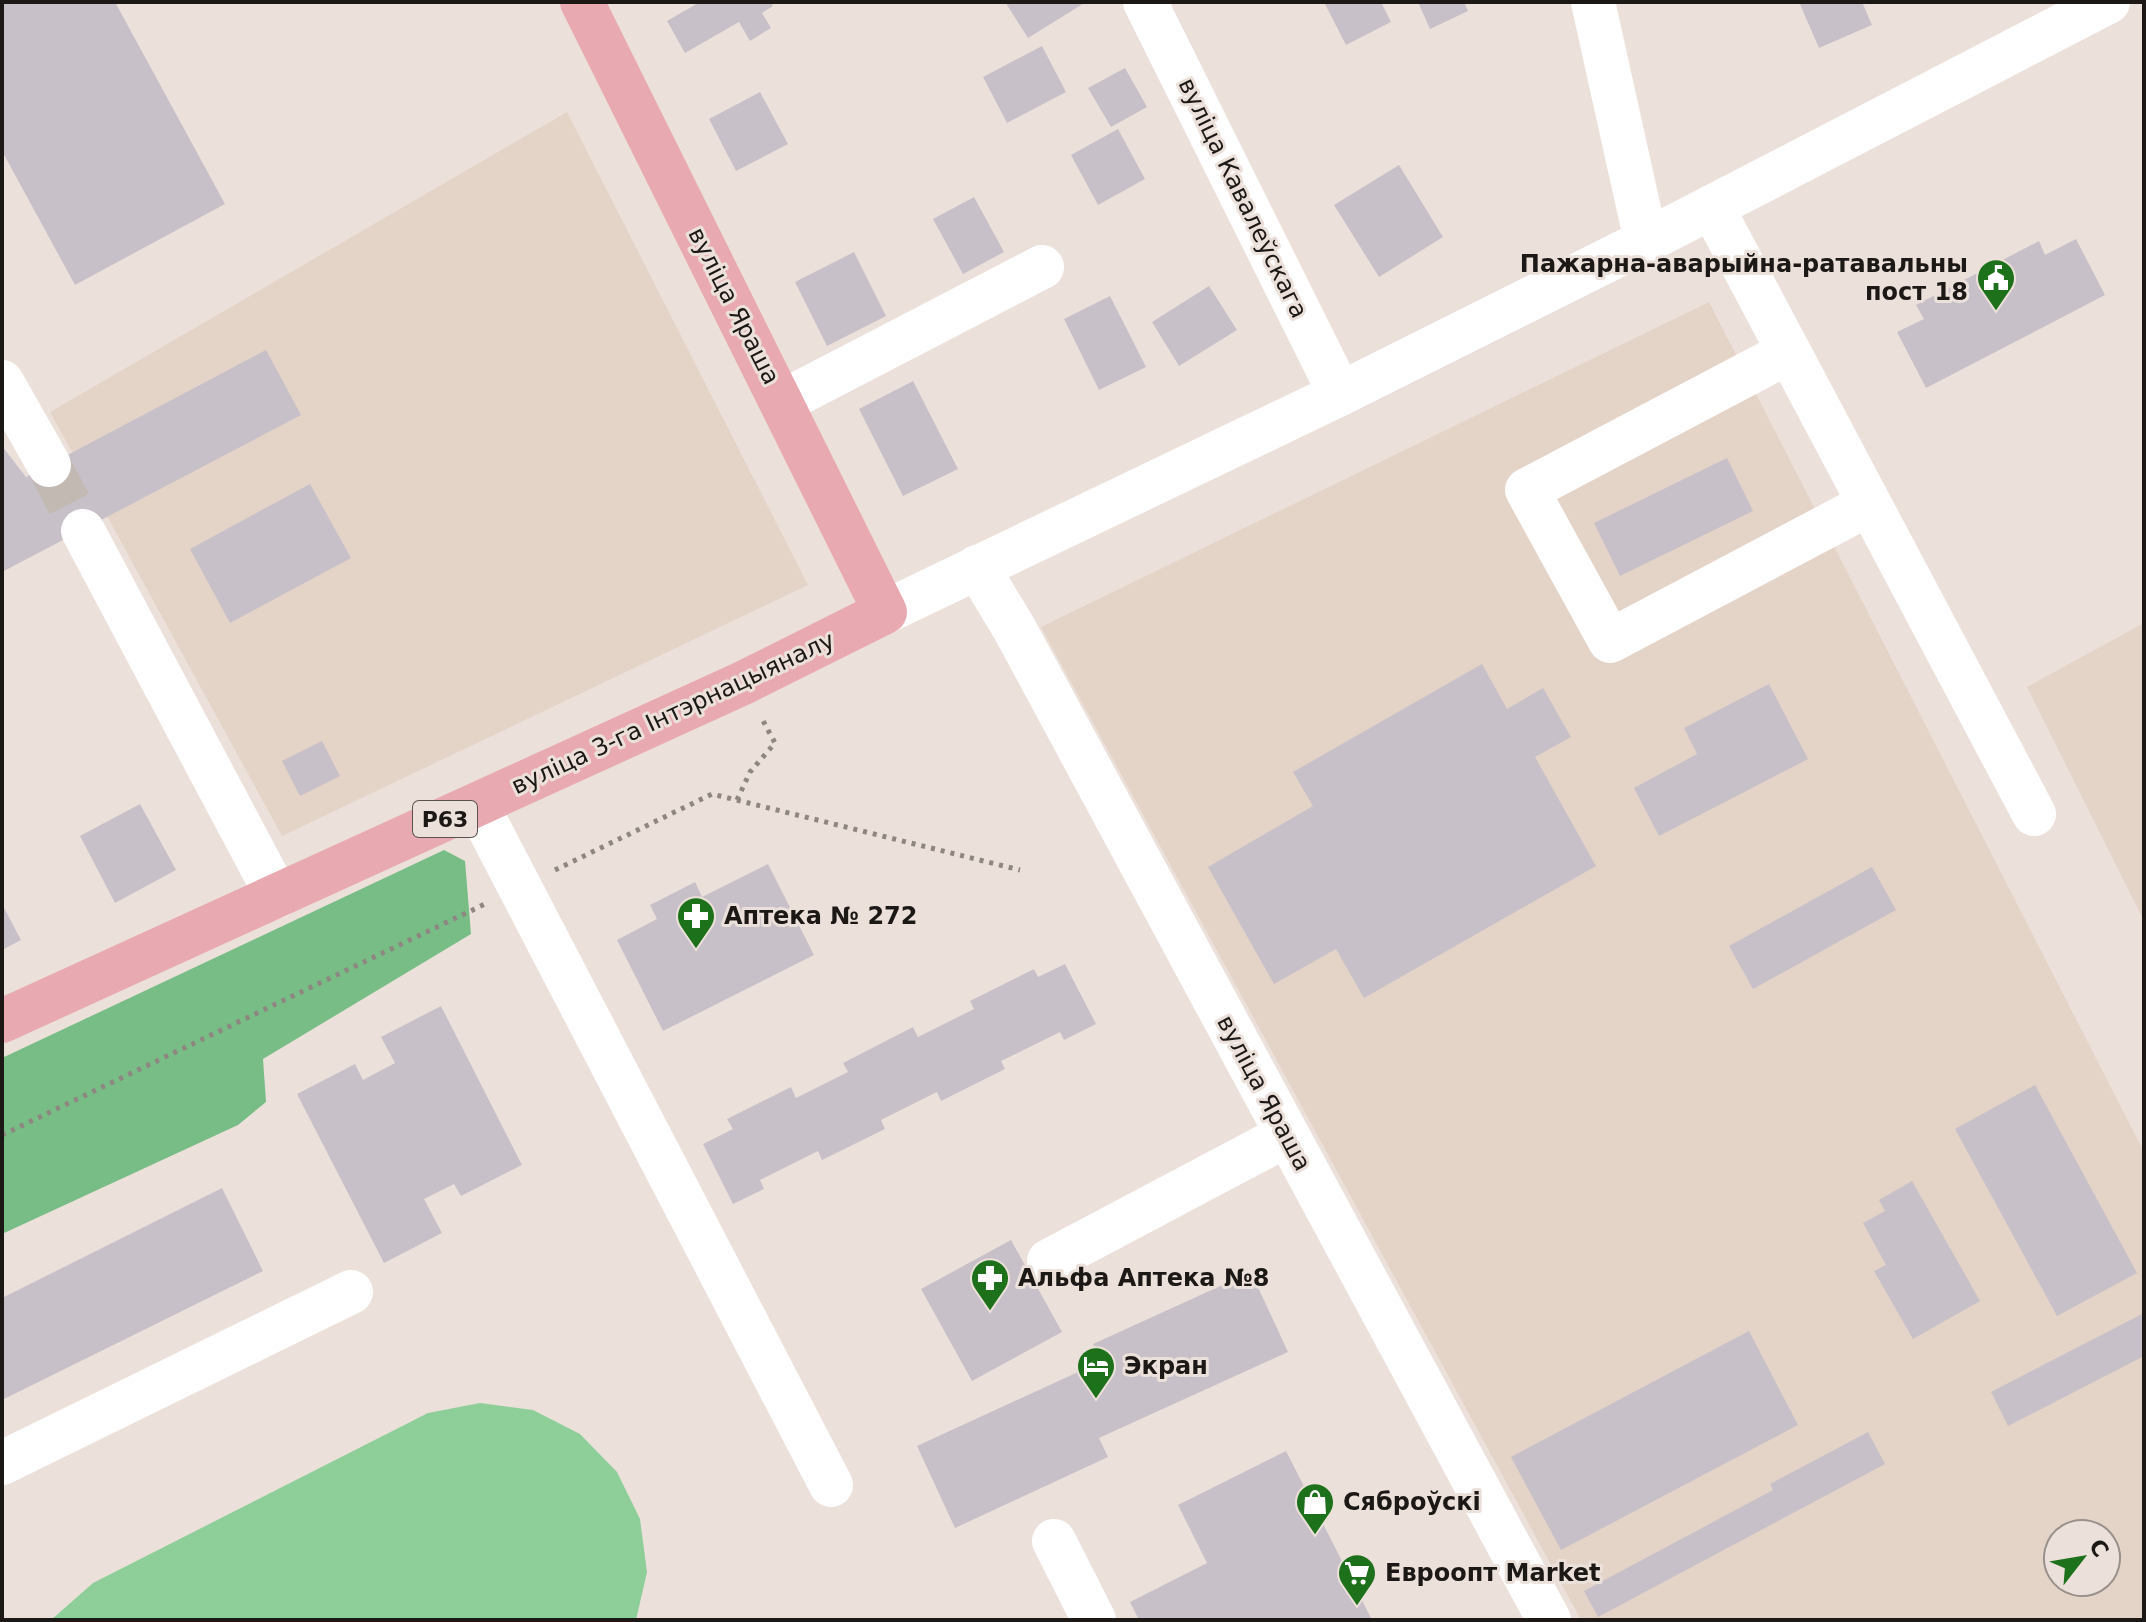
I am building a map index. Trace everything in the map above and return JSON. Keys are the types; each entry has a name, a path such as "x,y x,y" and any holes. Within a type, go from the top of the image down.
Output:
{"main road":[{"name":"вуліца Яраша","path":"582,2 885,612"},
{"name":"вуліца 3-га Інтэрнацыяналу","path":"2,1021 743,683 885,612"}],"street":[{"name":"вуліца Кавалеўскага","path":"1145,2 1340,394"},
{"path":"1593,2 1646,241"},
{"name":"вуліца 3-га Інтэрнацыяналу","path":"885,612 1340,394 1646,241 2108,2"},
{"path":"1712,207 2034,814"},
{"path":"782,402 1042,267"},
{"path":"1789,352 1527,490 1610,641 1869,504"},
{"path":"2,382 49,465"},
{"path":"83,531 277,896"},
{"name":"вуліца Яраша","path":"977,567 1014,628 1549,1620"},
{"path":"477,805 831,1485"},
{"path":"1049,1261 1287,1135"},
{"path":"2,1463 351,1292"},
{"path":"1054,1541 1094,1620"}],"shaded area":[{"path":"567,112 808,585 282,836 50,412"},
{"path":"1709,302 2144,1152 2144,1620 1581,1620 1041,627"},
{"path":"2144,623 2144,921 2027,687"}],"green space":[{"path":"444,850 465,861 471,934 263,1059 266,1102 238,1125 2,1234 2,1058"},
{"path":"480,1403 533,1410 580,1434 617,1472 640,1519 647,1572 636,1620 51,1620 93,1583 428,1413"}],"building":[{"path":"2,2 115,2 225,204 75,285 2,151"},
{"path":"700,2 771,2 773,6 762,13 771,28 750,41 739,22 685,53 667,21"},
{"path":"1005,2 1086,2 1028,38"},
{"path":"1324,2 1381,2 1391,22 1346,45"},
{"path":"1418,2 1464,2 1468,11 1430,29"},
{"path":"1799,2 1862,2 1872,25 1819,48"},
{"path":"1042,46 1066,92 1007,123 983,77"},
{"path":"1125,68 1147,107 1111,127 1088,88"},
{"path":"760,92 788,144 736,171 709,119"},
{"path":"1118,129 1145,179 1098,205 1071,155"},
{"path":"1399,165 1443,237 1379,277 1334,205"},
{"path":"974,197 1004,252 963,274 933,219"},
{"name":"Пажарна-аварыйна-ратавальны пост 18","path":"2076,239 2105,295 1926,388 1897,332 1924,319 1916,305 2039,241 2045,255"},
{"path":"854,252 886,316 827,346 795,282"},
{"path":"1209,286 1237,330 1179,366 1152,322"},
{"path":"1110,296 1146,367 1099,390 1064,319"},
{"path":"266,350 301,415 2,572 2,446 26,477"},
{"path":"913,381 958,469 903,496 859,409"},
{"path":"1727,458 1753,511 1620,576 1594,523"},
{"path":"310,484 351,558 230,623 190,549"},
{"path":"1482,664 1507,709 1543,688 1571,737 1535,757 1596,866 1364,998 1336,949 1274,984 1208,867 1313,806 1293,772"},
{"path":"1769,684 1808,759 1659,836 1634,788 1697,754 1684,728"},
{"path":"322,741 340,776 300,796 282,761"},
{"path":"140,804 176,870 115,903 80,836"},
{"path":"768,864 814,955 663,1031 617,940 657,919 650,905 695,882 702,897"},
{"path":"1872,867 1896,910 1753,989 1729,946"},
{"path":"2,904 21,940 2,950"},
{"path":"1065,964 1096,1024 1064,1040 1060,1032 1001,1061 1005,1069 941,1101 937,1092 881,1120 885,1129 822,1160 818,1151 760,1180 764,1189 733,1204 703,1144 733,1129 727,1119 791,1087 796,1098 848,1072 843,1063 913,1027 918,1037 974,1009 970,1001 1034,969 1038,977"},
{"path":"441,1006 522,1165 461,1196 454,1184 424,1199 442,1233 384,1263 297,1094 355,1064 363,1080 395,1063 381,1037"},
{"path":"2035,1085 2137,1273 2057,1316 1955,1129"},
{"path":"1912,1181 1980,1301 1913,1339 1874,1271 1886,1265 1863,1223 1885,1211 1879,1200"},
{"path":"222,1188 263,1271 2,1400 2,1298"},
{"path":"1011,1240 1062,1332 972,1381 921,1289"},
{"path":"1251,1272 1288,1352 1099,1438 1108,1457 955,1528 917,1446 1102,1361 1093,1344"},
{"path":"2144,1313 2144,1356 2008,1426 1991,1392"},
{"path":"1749,1331 1798,1425 1561,1550 1511,1457"},
{"path":"1868,1432 1885,1464 1598,1617 1584,1591 1773,1490 1770,1484"},
{"path":"1286,1451 1372,1620 1139,1620 1130,1602 1207,1563 1178,1505"}],"tunnel":[{"path":"49,465 83,531"}],"place":[{"name":"Пажарна-аварыйна-ратавальны пост 18","path":"1996,312"},
{"name":"Аптека № 272","path":"696,950"},
{"name":"Альфа Аптека №8","path":"990,1312"},
{"name":"Экран","path":"1096,1400"},
{"name":"Сяброўскі","path":"1315,1536"},
{"name":"Евроопт Market","path":"1357,1607"}]}
